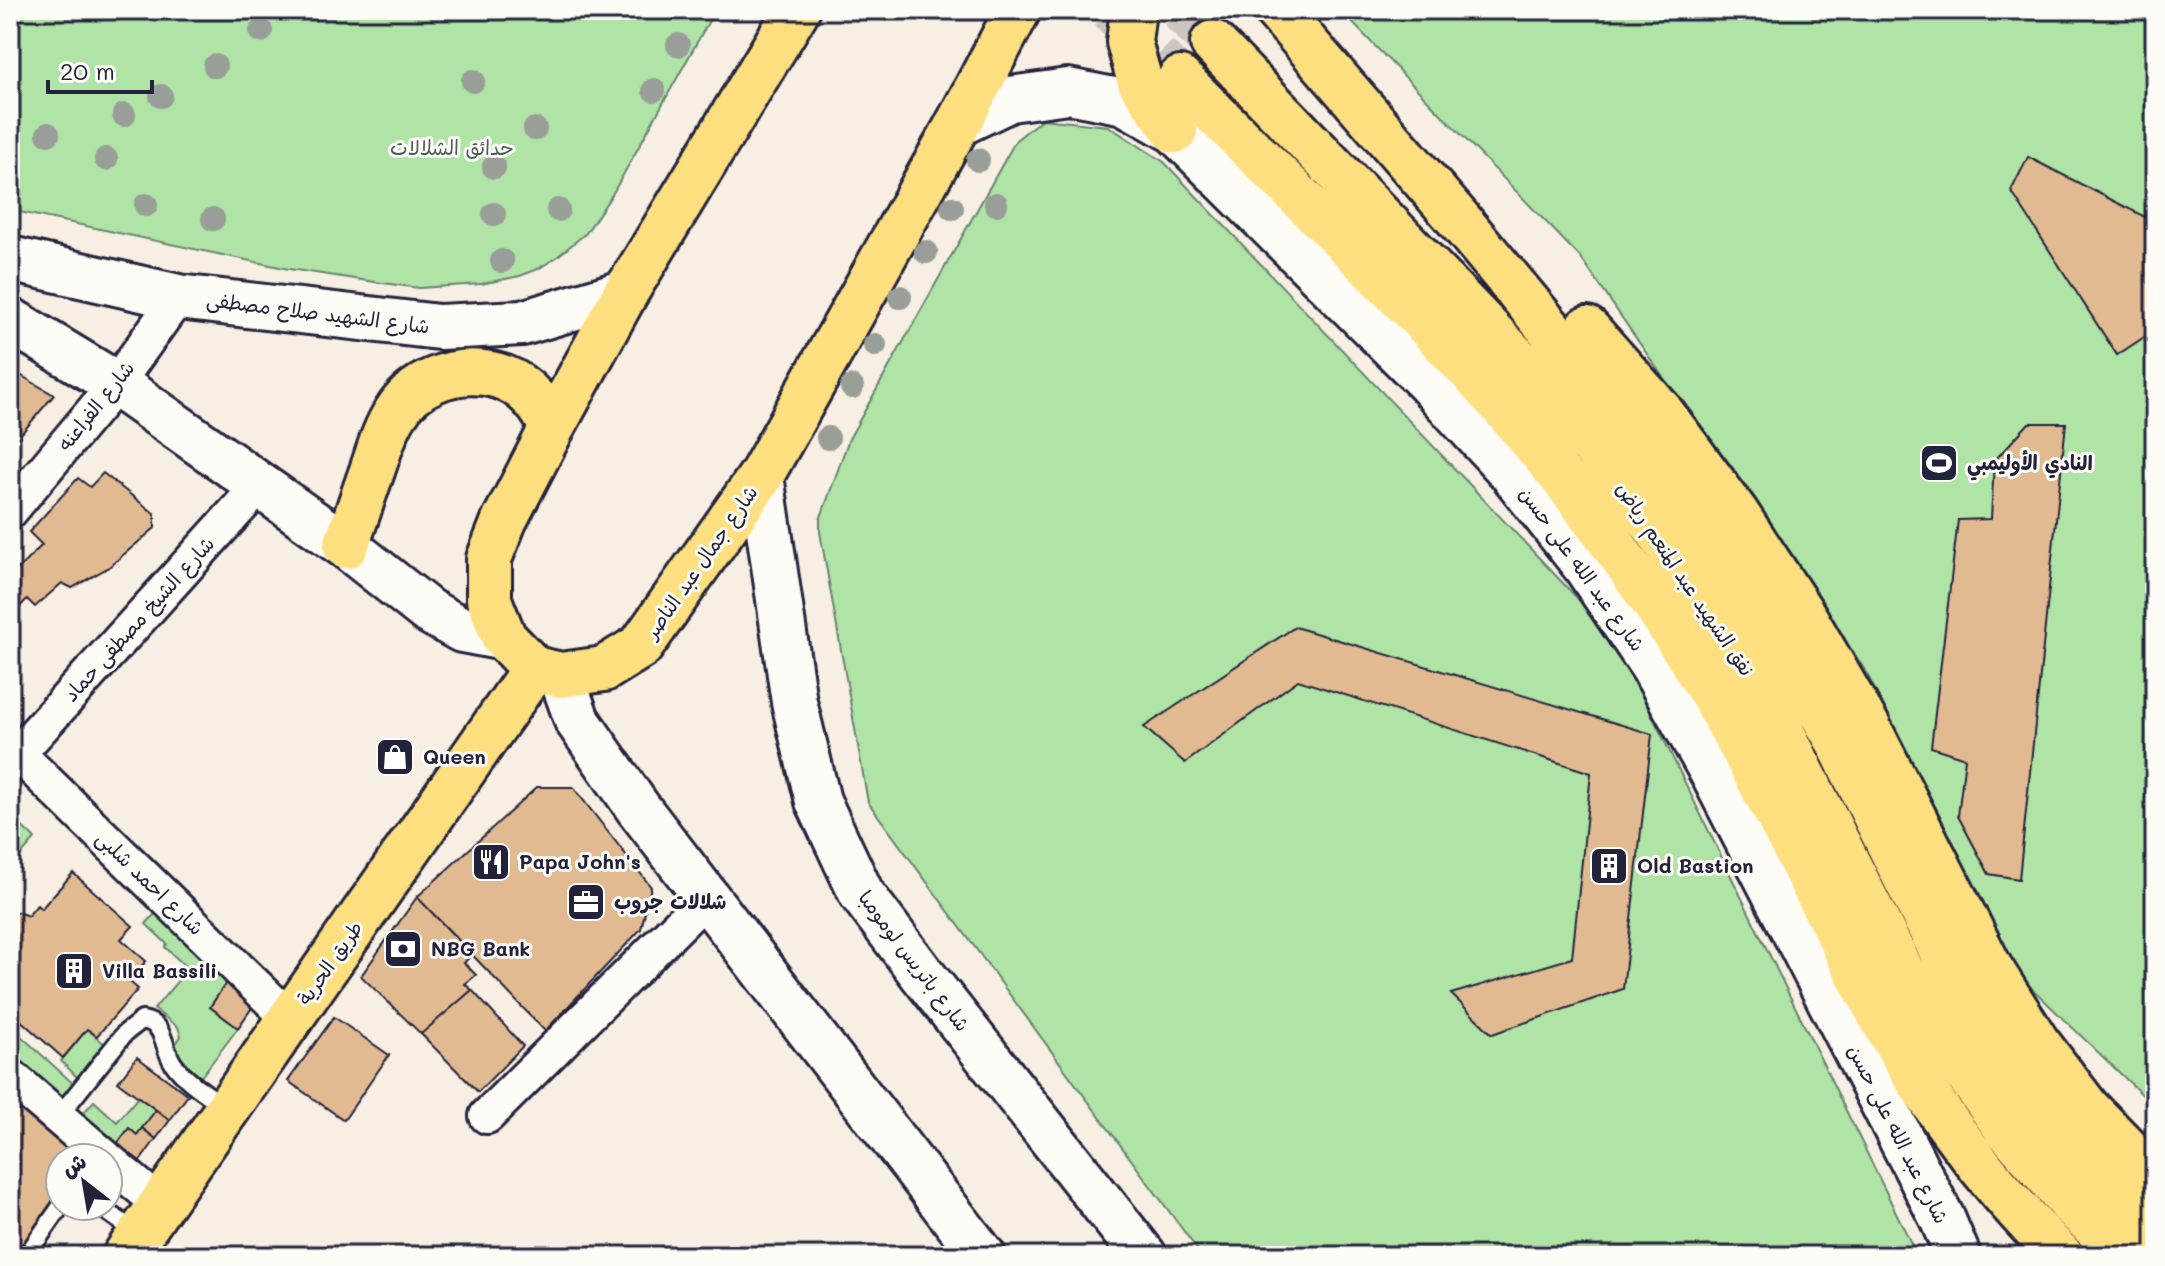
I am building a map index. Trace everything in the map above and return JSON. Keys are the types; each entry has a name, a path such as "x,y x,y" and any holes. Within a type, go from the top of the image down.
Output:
{"main road":[{"path":"504,638 489,600 489,559 504,521 626,292 797,10"},
{"name":"شارع جمال عبد الناصر","path":"548,672 604,669 641,646 761,476 958,124 1018,10"},
{"path":"1133,10 1129,42 1140,82 1175,131"},
{"path":"1277,10 1460,221 1661,463 1747,586 1838,741 1941,950 1986,1030 2048,1118 2098,1176 2155,1232"},
{"name":"نفق الشهيد عبد المنعم رياض","path":"1213,43 1525,367 1594,447 1658,531 1717,619 1771,710 1901,969 1951,1052 2016,1139 2070,1202 2124,1256"},
{"name":"نفق الشهيد عبد المنعم رياض","path":"1180,79 1423,322 1494,397 1562,477 1682,646 1736,736 1863,984 1912,1070 1967,1150 2030,1225 2061,1256"},
{"name":"شارع عبد الله على حسن","path":"958,124 1010,99 1068,91 1124,102 1175,131 1429,383 1511,472 1586,567 1653,667 1712,772 1936,1205 1958,1256"},
{"path":"1460,221 1526,269 1596,338 1661,412 1736,513 1805,618 1868,727 1990,968 2028,1029 2087,1108 2155,1178"},
{"name":"شارع الشهيد صلاح مصطفى","path":"10,259 178,297 439,327 522,323 626,292"},
{"path":"10,320 116,384 346,546 446,623 462,630 504,638 548,672 638,808 983,1256"},
{"path":"346,546 386,431 396,411 411,394 429,382 451,374 473,371 496,374 531,394 552,428"},
{"name":"شارع باتريس لومومبا","path":"761,476 794,702 804,745 818,801 861,893 1144,1256"},
{"name":"طريق الحرية","path":"142,1232 291,1020 548,672"}],"street":[{"name":"شارع الفراعنه","path":"10,511 116,384 178,297"},
{"name":"شارع الشيخ مصطفى حماد","path":"14,749 260,485"},
{"name":"شارع احمد شلبى","path":"14,749 291,1020"},
{"path":"487,1116 707,897"},
{"path":"10,1076 87,1142"},
{"path":"124,1194 142,1232"}],"lane":[{"path":"58,1117 125,1033 142,1020 151,1021 158,1027 170,1058 182,1074 228,1109"},
{"path":"124,1221 142,1232"},
{"path":"26,1256 50,1222"}],"green space":[{"name":"حدائق الشلالات","path":"10,10 715,10 613,193 586,233 557,257 520,276 481,284 419,288 289,269 10,210"},
{"name":"النادي الأوليمبي","path":"1340,10 2155,10 2155,1107 2022,979 1865,670 1580,257"},
{"path":"1042,119 1108,126 1164,162 1613,636 1916,1253 1824,1256 1202,1256 868,802 820,532 820,520 849,439 1016,140"},
{"path":"10,815 35,839 10,868"},
{"path":"160,908 228,980 210,1007 238,1028 201,1077 173,1058 171,1051 181,1036 178,1027 154,1009 180,978 185,966 146,924"},
{"path":"10,1026 77,1087 64,1104 10,1054"},
{"path":"87,1029 106,1045 78,1078 61,1061"},
{"path":"138,1097 156,1110 137,1135 129,1129 119,1142 105,1142 79,1118 94,1101 117,1122"},
{"path":"124,1149 140,1161 134,1169 124,1160"}],"building":[{"path":"2028,157 2155,222 2155,330 2117,355 2011,191"},
{"path":"10,369 54,395 10,447"},
{"path":"2029,423 2066,423 2019,879 1989,874 1958,816 1965,758 1931,747 1958,520 1991,519 1994,461"},
{"path":"103,473 155,514 155,528 109,567 72,588 62,583 35,607 27,599 19,608 12,599 18,586 10,577 42,545 29,532 78,478 90,487"},
{"name":"Old Bastion","path":"1295,627 1652,734 1623,989 1492,1034 1451,994 1572,958 1591,773 1298,680 1185,763 1144,727"},
{"path":"537,787 573,787 651,887 641,929 545,1031 417,897"},
{"name":"Villa Bassili","path":"73,873 133,926 121,939 146,961 129,981 138,989 97,1036 87,1029 63,1058 10,1011 10,915 18,912 28,916 37,905 41,909"},
{"path":"417,897 472,954 464,963 476,975 465,984 472,990 421,1034 361,976"},
{"path":"2155,978 2155,1021 2150,1021"},
{"path":"228,980 253,1006 238,1028 210,1007"},
{"path":"472,990 523,1046 478,1092 421,1034"},
{"path":"334,1017 389,1055 344,1120 288,1081"},
{"path":"137,1057 188,1095 170,1120 118,1082"},
{"path":"10,1103 67,1142 44,1142 44,1217 17,1256 10,1256"},
{"path":"156,1110 170,1120 156,1139 142,1128"},
{"path":"129,1128 137,1135 142,1128 156,1139 140,1161 124,1149 124,1142 118,1142"}],"tunnel":[{"path":"1110,10 1180,79"},
{"path":"1180,10 1213,43"}],"place":[{"name":"النادي الأوليمبي","path":"1939,463"},
{"name":"Queen","path":"395,757"},
{"name":"Papa John's","path":"491,862"},
{"name":"Old Bastion","path":"1609,866"},
{"name":"شلالات جروب","path":"586,902"},
{"name":"NBG Bank","path":"403,949"},
{"name":"Villa Bassili","path":"74,971"}]}
